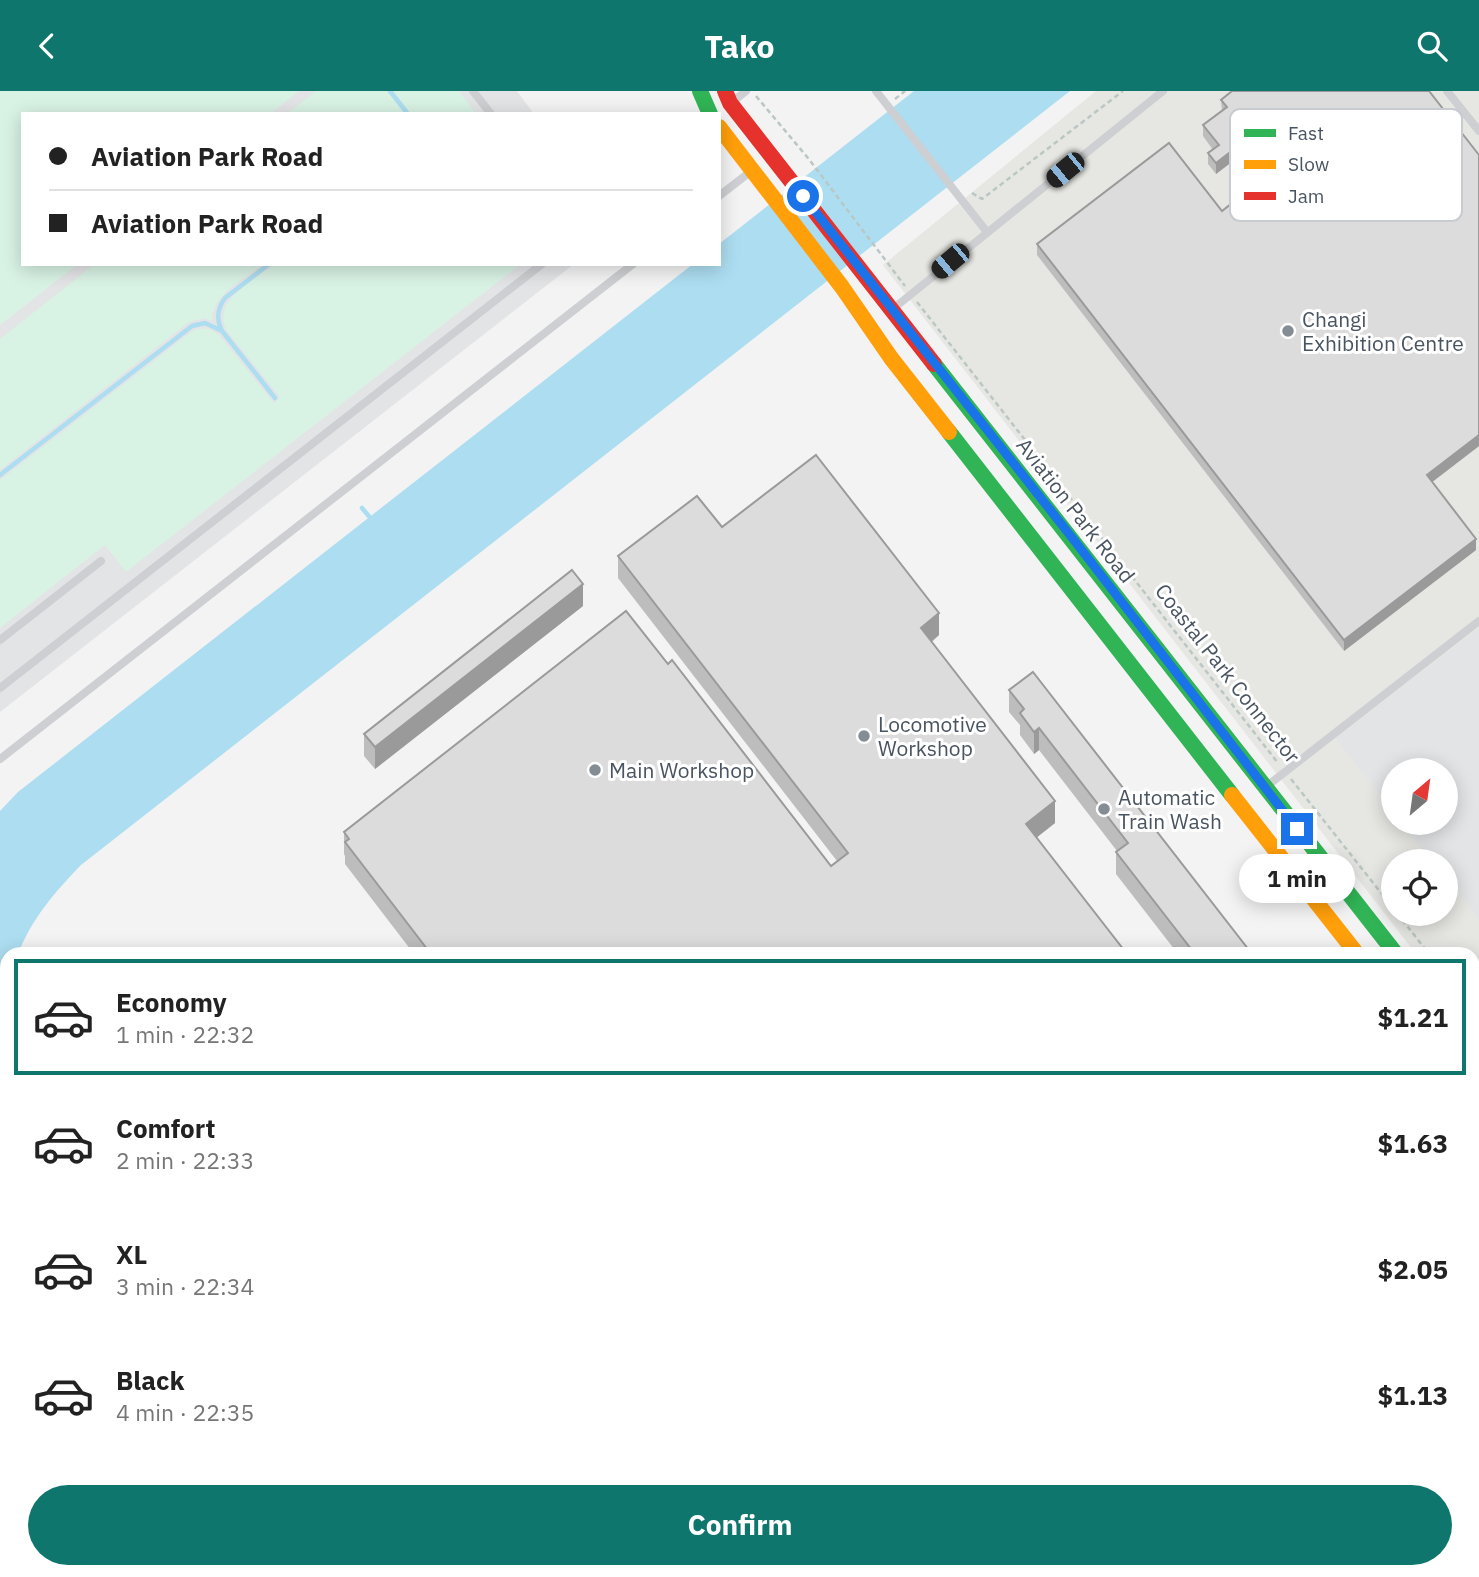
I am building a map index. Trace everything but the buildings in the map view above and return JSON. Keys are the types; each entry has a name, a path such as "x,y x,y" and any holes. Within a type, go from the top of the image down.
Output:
{"main road":[{"path":"700,91 709,112"},
{"name":"Aviation Park Road","path":"727,97 1390,947"},
{"path":"721,130 842,287 891,358 1352,947"}],"lane":[{"path":"473,91 489,112"},
{"path":"727,97 746,91"},
{"path":"876,91 987,232"},
{"path":"891,309 1163,91"},
{"path":"1447,91 1461,109"},
{"path":"1462,110 1479,131"},
{"path":"721,194 752,171"},
{"path":"0,688 539,266"},
{"path":"0,759 630,266"},
{"path":"0,640 101,561"},
{"path":"1264,788 1479,621"}],"path":[{"name":"Coastal Park Connector","path":"752,91 808,158 911,294 1381,893"},
{"path":"898,103 894,99 905,91"},
{"path":"969,191 982,199 1123,91"},
{"path":"1407,926 1424,947"}],"shaded area":[{"path":"0,91 517,91 533,112 21,112 21,266 571,266 0,712"},
{"name":"Changi Exhibition Centre","path":"1096,91 1479,91 1479,947 1411,947 1394,926 1458,926 1458,849 1381,849 1381,909 883,265"},
{"path":"1479,628 1479,920 1458,893 1458,849 1423,849 1411,835 1458,835 1458,758 1381,758 1381,796 1335,738"}],"green space":[{"path":"0,91 299,91 273,112 21,112 21,266 75,266 0,325"},
{"path":"316,91 387,91 403,112 290,112"},
{"path":"393,91 459,91 475,112 409,112"},
{"path":"92,266 260,266 223,295 213,311 212,321 204,318 189,322 0,470 0,339"},
{"path":"272,266 518,266 126,572 105,545 0,628 0,480 191,332 199,329 213,331 220,336 274,403 280,397 227,331 223,320 229,301"}],"water":[{"path":"914,91 1070,91 81,865 45,906 21,947 0,947 0,811 18,792 690,266 721,266 721,242"}],"waterway":[{"path":"390,91 406,112"},
{"path":"266,266 225,298 218,318 222,331 275,398"},
{"path":"0,475 192,326 205,323 222,331"},
{"path":"362,508 373,521"}],"traffic: fast":[{"path":"700,91 709,112"},
{"path":"934,364 1391,947"},
{"path":"949,432 1232,795"}],"traffic: slow":[{"path":"721,130 949,432"},
{"path":"1232,795 1351,947"}],"traffic: jam":[{"path":"725,91 730,103 934,364"}],"place":[{"name":"Changi Exhibition Centre","path":"1288,331"},
{"name":"Locomotive Workshop","path":"864,736"},
{"name":"Main Workshop","path":"595,770"},
{"name":"Automatic Train Wash","path":"1104,809"}],"route":[{"path":"803,196 1297,829"}]}
